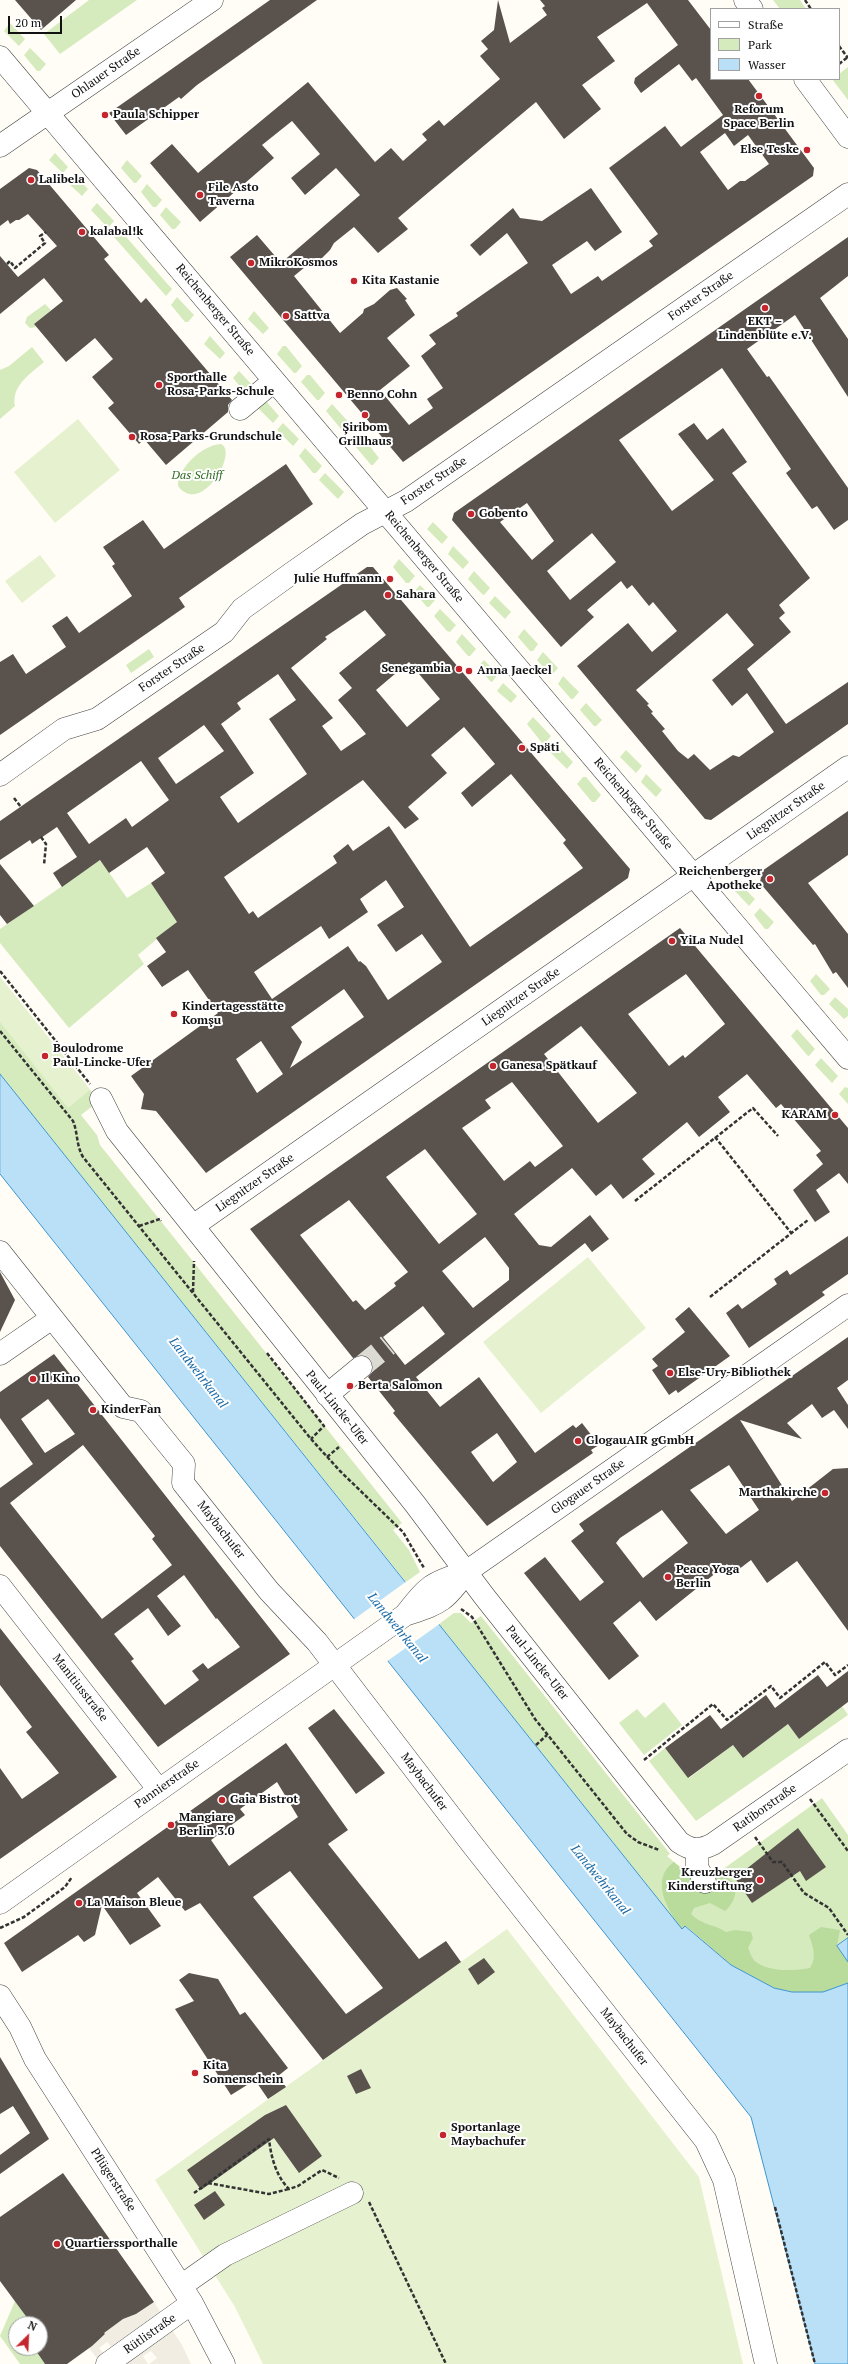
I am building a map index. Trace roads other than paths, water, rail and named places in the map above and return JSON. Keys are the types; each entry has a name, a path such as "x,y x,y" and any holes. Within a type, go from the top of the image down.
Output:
{"street":[{"name":"Ohlauer Straße","path":"0,146 212,0"},
{"path":"745,0 751,8"},
{"name":"Reichenberger Straße","path":"0,56 848,1058"},
{"path":"806,80 848,136"},
{"name":"Forster Straße","path":"0,775 64,729 97,719 224,632 242,609 362,524 411,498 848,194"},
{"path":"240,410 274,381"},
{"name":"Liegnitzer Straße","path":"193,1226 848,767"},
{"name":"Paul-Lincke-Ufer","path":"101,1099 117,1131 466,1572 680,1848"},
{"name":"Maybachufer","path":"0,1252 123,1407 141,1411 184,1464 183,1483 269,1591 317,1642 471,1842 706,2141 724,2180 766,2364"},
{"name":"Glogauer Straße","path":"405,1615 425,1601 438,1581 466,1572 848,1305"},
{"path":"0,1354 52,1318"},
{"path":"327,1395 361,1367"},
{"name":"Manitiusstraße","path":"0,1586 159,1790"},
{"name":"Pannierstraße","path":"0,1903 405,1615"},
{"name":"Ratiborstraße","path":"680,1848 713,1844 848,1750"},
{"path":"680,1848 697,1867 705,1882"},
{"name":"Pflügerstraße","path":"0,1996 20,2027 35,2059 186,2295 224,2364"},
{"name":"Rütlistraße","path":"107,2364 186,2295 225,2256 353,2189"}],"water":[{"name":"Landwehrkanal","path":"0,1074 682,1929 685,1926 731,1965 774,1988 792,1992 823,1992 848,1983 848,2364 815,2364 751,2117 0,1174"},
{"path":"848,1938 848,1962 837,1946"}],"tunnel":[{"path":"361,1367 388,1345"}],"place":[{"name":"Reforum Space Berlin","path":"759,96"},
{"name":"Paula Schipper","path":"105,115"},
{"name":"Else Teske","path":"807,150"},
{"name":"Lalibela","path":"31,180"},
{"name":"File Asto Taverna","path":"200,195"},
{"name":"kalabal!k","path":"82,232"},
{"name":"MikroKosmos","path":"251,263"},
{"name":"Kita Kastanie","path":"354,281"},
{"name":"EKT – Lindenblüte e.V.","path":"765,308"},
{"name":"Sattva","path":"286,316"},
{"name":"Sporthalle Rosa-Parks-Schule","path":"159,385"},
{"name":"Benno Cohn","path":"339,395"},
{"name":"Şiribom Grillhaus","path":"365,415"},
{"name":"Rosa-Parks-Grundschule","path":"132,437"},
{"name":"Gobento","path":"471,514"},
{"name":"Julie Huffmann","path":"390,579"},
{"name":"Sahara","path":"388,595"},
{"name":"Senegambia","path":"459,669"},
{"name":"Anna Jaeckel","path":"469,671"},
{"name":"Späti","path":"522,748"},
{"name":"Reichenberger Apotheke","path":"770,879"},
{"name":"YiLa Nudel","path":"672,941"},
{"name":"Kindertagesstätte Komşu","path":"174,1014"},
{"name":"Boulodrome Paul-Lincke-Ufer","path":"45,1056"},
{"name":"Ganesa Spätkauf","path":"493,1066"},
{"name":"KARAM","path":"835,1115"},
{"name":"Else-Ury-Bibliothek","path":"670,1373"},
{"name":"Il Kino","path":"33,1379"},
{"name":"Berta Salomon","path":"350,1386"},
{"name":"KinderFan","path":"93,1410"},
{"name":"GlogauAIR gGmbH","path":"578,1441"},
{"name":"Marthakirche","path":"825,1493"},
{"name":"Peace Yoga Berlin","path":"668,1577"},
{"name":"Gaia Bistrot","path":"222,1800"},
{"name":"Mangiare Berlin 3.0","path":"171,1825"},
{"name":"Kreuzberger Kinderstiftung","path":"760,1880"},
{"name":"La Maison Bleue","path":"79,1903"},
{"name":"Kita Sonnenschein","path":"195,2073"},
{"name":"Sportanlage Maybachufer","path":"443,2135"},
{"name":"Quartierssporthalle","path":"57,2244"}],"park label":[{"name":"Das Schiff","path":"197,476"}]}
